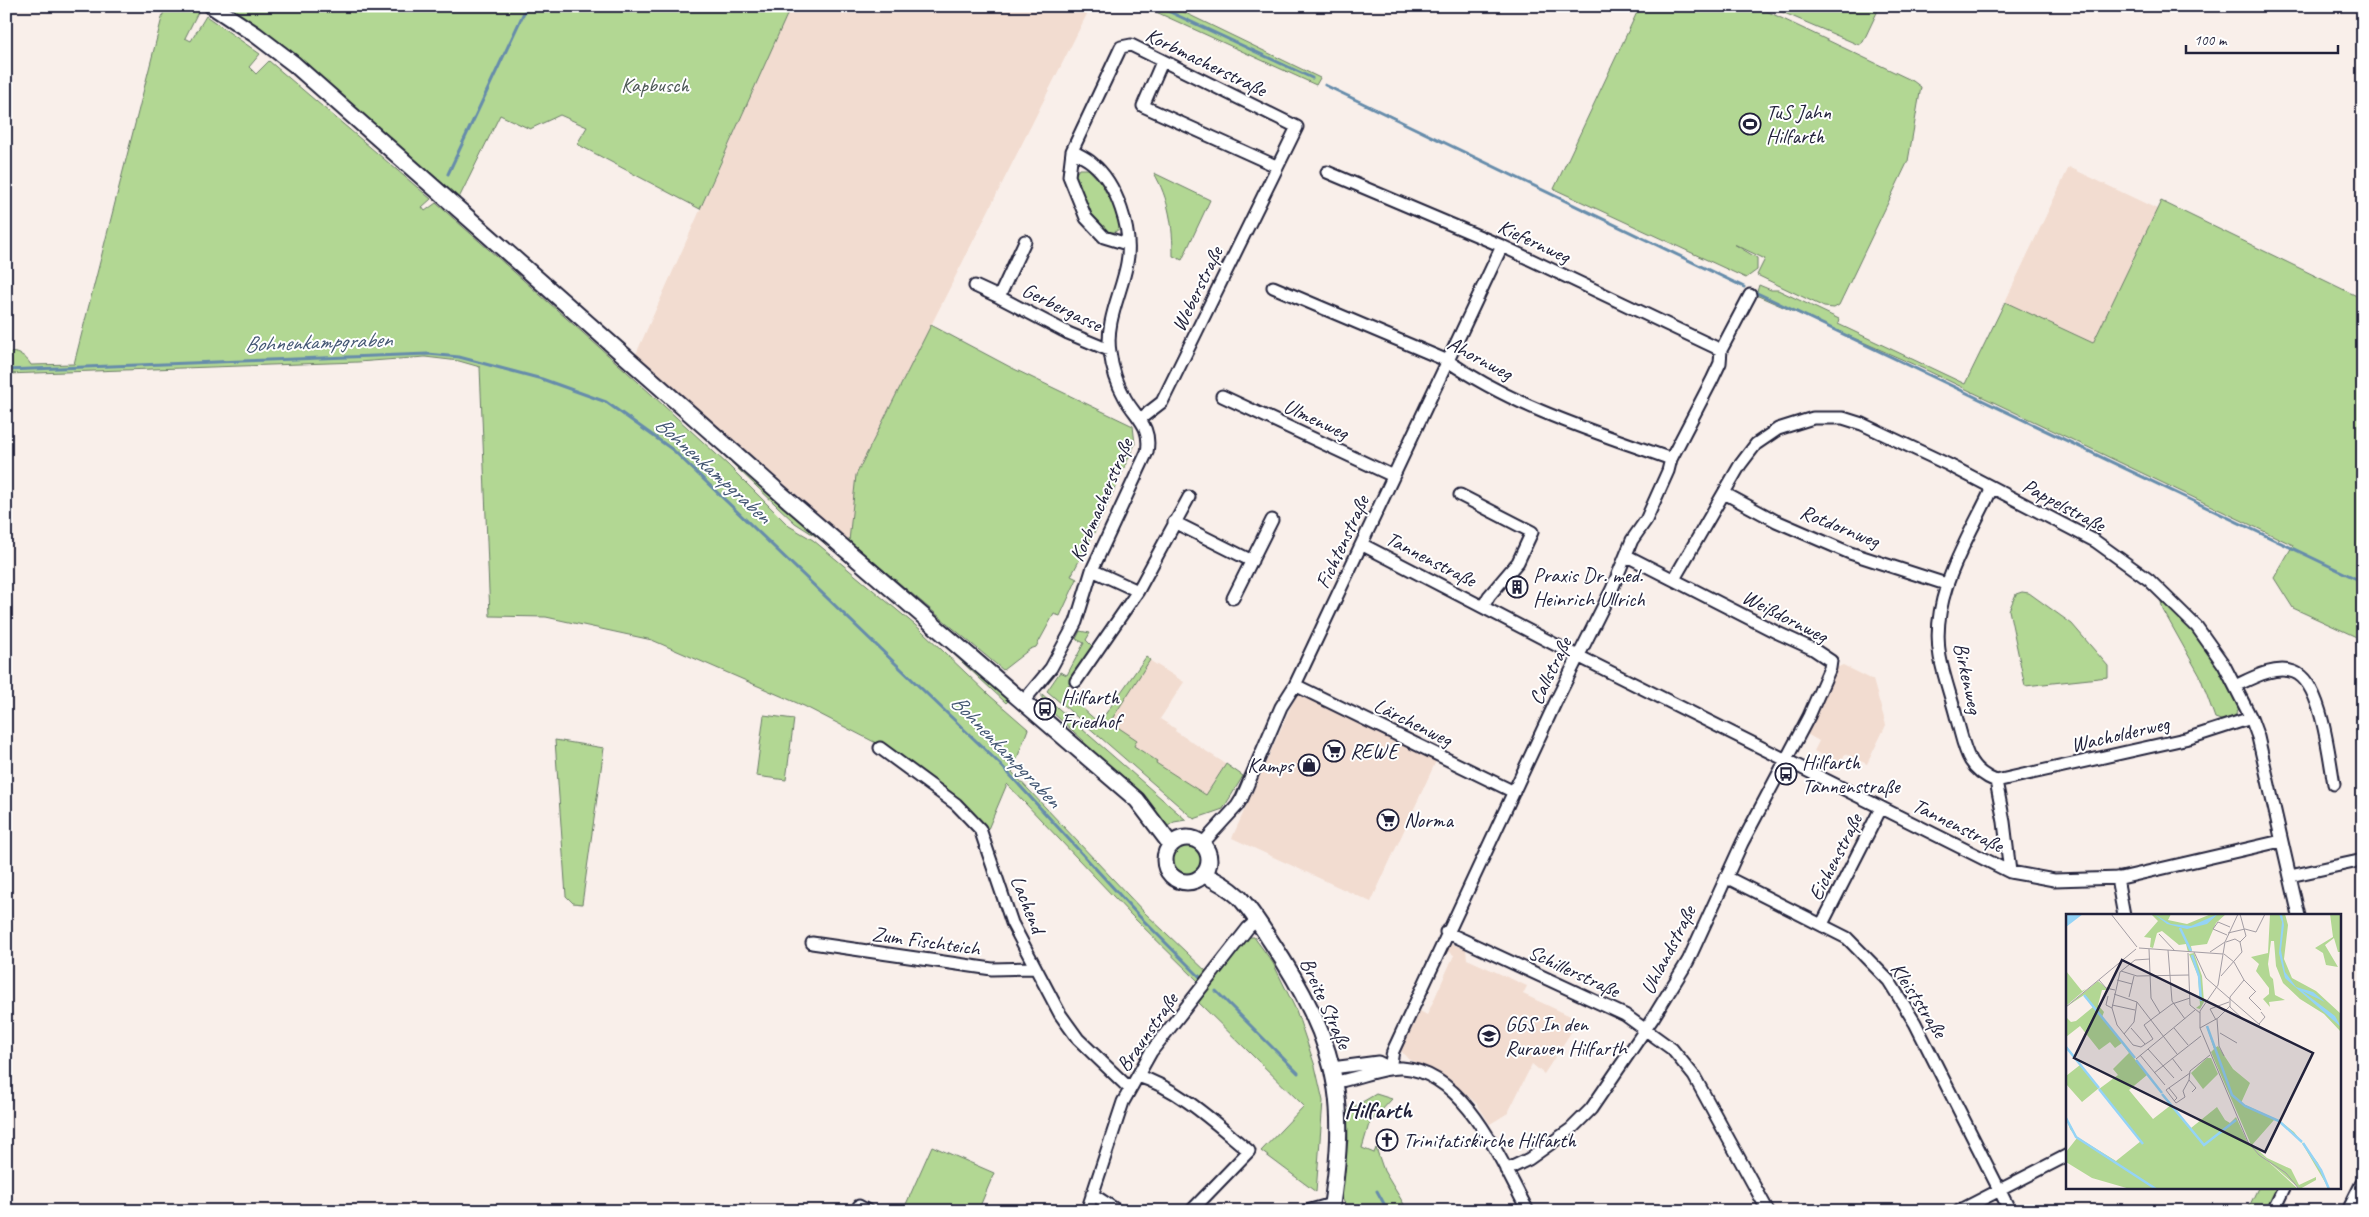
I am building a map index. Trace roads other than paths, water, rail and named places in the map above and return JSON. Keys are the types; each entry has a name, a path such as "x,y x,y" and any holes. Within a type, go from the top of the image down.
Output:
{"main road":[{"path":"212,6 256,35 294,64 780,493 1138,800 1171,845"},
{"path":"1185,838 1195,839 1203,843 1210,857 1209,867 1204,875 1188,882 1180,881 1172,876 1165,861 1171,845 1185,838"},
{"name":"Breite Straße","path":"1204,875 1216,880 1239,897 1257,920 1288,966 1319,1028 1333,1075 1340,1127 1331,1208"},
{"path":"2350,1211 2363,1185"}],"street":[{"name":"Korbmacherstraße","path":"1127,244 1104,237 1086,218 1068,176 1072,151 1121,47 1131,45 1162,62 1297,127"},
{"path":"1162,62 1144,106 1276,166"},
{"name":"Weberstraße","path":"1140,419 1162,402 1276,166 1297,127"},
{"name":"Korbmacherstraße","path":"1022,702 1051,668 1076,622 1092,570 1147,452 1149,440 1140,419 1126,400 1116,379 1110,350 1110,328 1128,262 1121,206 1107,181 1093,164 1072,151"},
{"name":"Kiefernweg","path":"1328,172 1502,246 1721,350"},
{"name":"Gerbergasse","path":"999,297 1026,241"},
{"name":"Fichtenstraße","path":"1203,843 1242,798 1281,706 1295,685 1363,545 1393,476 1502,246"},
{"name":"Gerbergasse","path":"975,286 1068,333 1110,350"},
{"name":"Ahornweg","path":"1273,286 1448,361 1474,378 1580,427 1671,459"},
{"name":"Callstraße","path":"1390,1068 1393,1051 1446,932 1627,556 1632,540 1646,520 1668,471 1671,459 1720,363 1721,350 1750,295"},
{"name":"Ulmenweg","path":"1222,396 1393,476"},
{"name":"Pappelstraße","path":"1674,579 1740,465 1761,440 1795,423 1828,418 1852,421 1882,432 2095,541 2149,580 2197,627 2236,686 2258,737 2280,841 2299,914"},
{"name":"Birkenweg","path":"1992,488 1946,584 1939,619 1940,656 1967,755 1976,770 1996,781"},
{"name":"Rotdornweg","path":"1724,493 1776,521 1850,553 1946,584"},
{"name":"Tannenstraße","path":"1460,495 1532,532 1518,562 1489,596 1483,607"},
{"path":"1076,681 1138,590 1189,497"},
{"path":"1233,598 1272,520"},
{"path":"1174,522 1252,561"},
{"name":"Tannenstraße","path":"1363,545 1578,656 2010,872 2054,880 2117,878 2280,841"},
{"name":"Weißdornweg","path":"1627,556 1813,649 1831,661 1830,668 1786,759"},
{"path":"1092,570 1138,590"},
{"path":"2236,686 2257,676 2279,670 2295,672 2310,686 2316,700 2334,784"},
{"name":"Lärchenweg","path":"1295,685 1514,792"},
{"name":"Wacholderweg","path":"1996,781 2189,738 2251,718"},
{"name":"Lachend","path":"880,748 956,804 980,829 1012,923 1034,968 1060,1014 1078,1039 1130,1088"},
{"name":"Uhlandstraße","path":"1506,1170 1529,1159 1572,1129 1591,1109 1645,1030 1688,961 1726,877 1786,759"},
{"path":"1996,781 2004,822 2010,872"},
{"name":"Eichenstraße","path":"1822,924 1881,808"},
{"path":"2290,876 2363,860"},
{"name":"Kleiststraße","path":"1726,877 1847,938 1889,981 1915,1023 2010,1211"},
{"path":"2117,878 2124,914"},
{"name":"Braunstraße","path":"1087,1211 1123,1102 1151,1052 1248,928 1257,920"},
{"name":"Schillerstraße","path":"1446,932 1625,1015 1672,1049 1694,1076 1768,1211"},
{"name":"Zum Fischteich","path":"812,943 992,969 1034,968"},
{"path":"1333,1075 1378,1062 1390,1068 1418,1072 1452,1090 1466,1104 1484,1130 1528,1211"},
{"path":"1138,1076 1149,1080 1184,1100 1249,1151 1191,1211"},
{"path":"1959,1211 2066,1156"},
{"path":"2273,1211 2283,1190"},
{"path":"1092,1194 1118,1211"},
{"path":"1307,1211 1331,1208"}],"waterway":[{"path":"448,174 527,6"},
{"path":"1157,6 1312,78"},
{"path":"2356,6 2363,10"},
{"path":"1325,85 1744,287"},
{"path":"1755,292 2363,582"},
{"name":"Bohnenkampgraben","path":"6,370 428,354 459,357 542,379 606,402 673,450 1000,764 1139,916 1200,977"},
{"name":"Bohnenkampgraben","path":"1216,991 1298,1073"},
{"name":"Bohnenkampgraben","path":"1377,1191 1388,1211"}],"place":[{"name":"TuS Jahn Hilfarth","path":"1750,124"},
{"name":"Praxis Dr. med. Heinrich Ullrich","path":"1517,587"},
{"name":"Hilfarth Friedhof","path":"1045,709"},
{"name":"REWE","path":"1334,751"},
{"name":"Kamps","path":"1309,765"},
{"name":"Hilfarth Tannenstraße","path":"1786,774"},
{"name":"Norma","path":"1388,820"},
{"name":"GGS In den Rurauen Hilfarth","path":"1489,1036"},
{"name":"Trinitatiskirche Hilfarth","path":"1387,1140"}],"district":[{"name":"Hilfarth","path":"1378,1110"}],"park label":[{"name":"Kapbusch","path":"655,85"}]}
